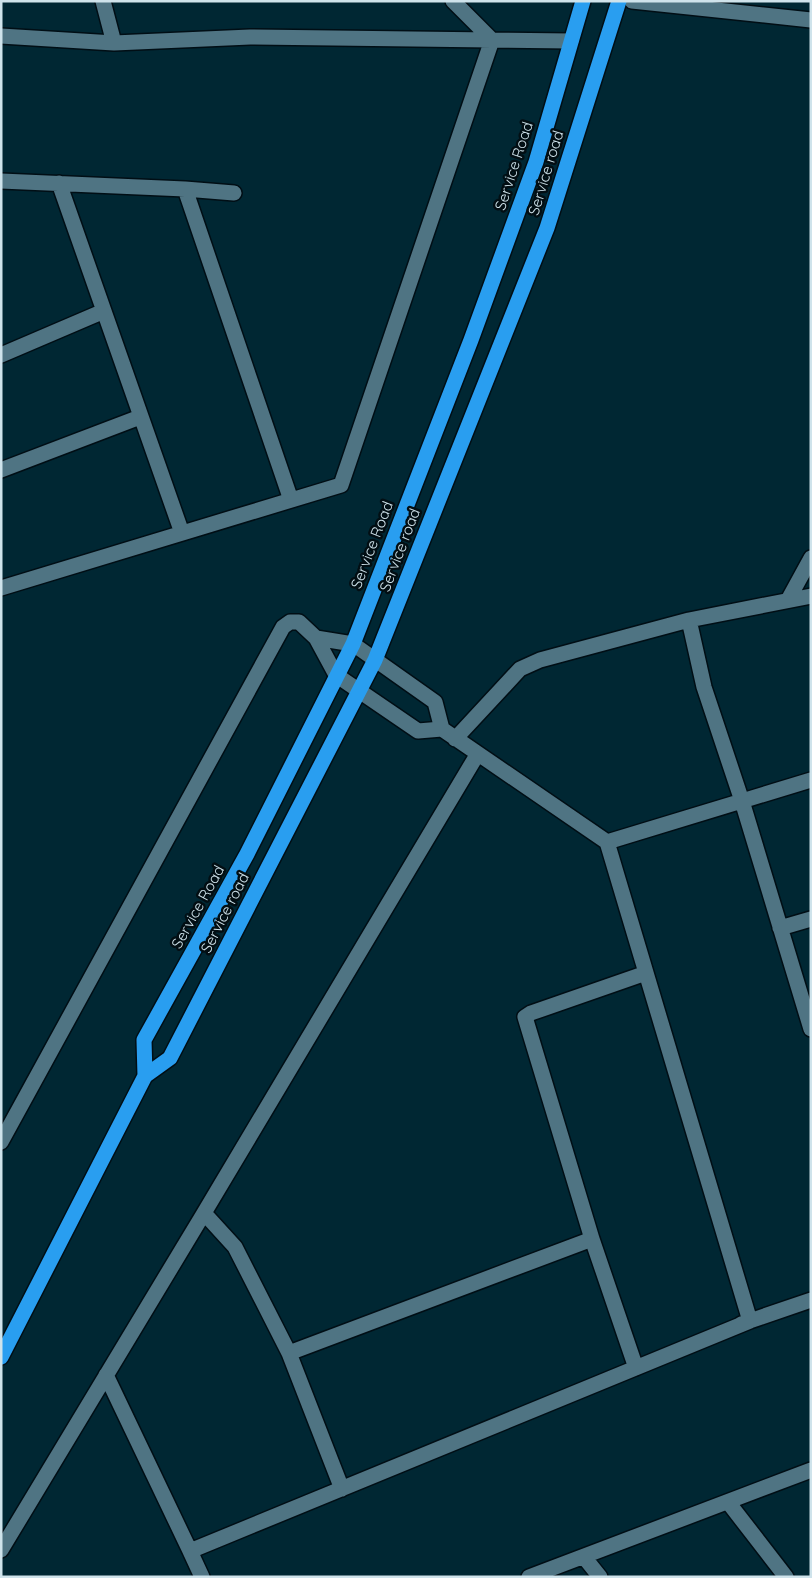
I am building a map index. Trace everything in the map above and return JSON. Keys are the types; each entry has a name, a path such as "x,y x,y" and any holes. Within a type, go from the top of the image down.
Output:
{"highway":[{"name":"Service Road","path":"144,1076 144,1040 247,854 353,644 471,340 529,181 570,41 584,1"},
{"name":"Service road","path":"144,1076 170,1058 375,660 547,228 619,1"},
{"path":"1,1357 144,1076"}],"street":[{"path":"103,1 114,43"},
{"path":"453,1 492,40"},
{"path":"632,1 811,20"},
{"path":"1,36 114,43 250,37 570,41"},
{"path":"1,588 341,485 492,40"},
{"path":"1,181 234,193"},
{"path":"58,183 182,533"},
{"path":"185,189 291,500"},
{"path":"1,355 104,312"},
{"path":"1,470 140,416"},
{"path":"788,600 811,558"},
{"path":"455,738 520,669 558,654 689,620 811,596"},
{"path":"689,620 704,687 742,801 811,1029"},
{"path":"1,1142 283,626 290,622 299,622 316,638 336,675 418,731 442,729 477,755 607,842 750,1321 738,1325"},
{"path":"316,638 353,644 435,702 442,729"},
{"path":"1,1550 477,755"},
{"path":"607,842 811,780"},
{"path":"780,928 811,919"},
{"path":"636,1368 592,1239 525,1017 531,1012 646,973"},
{"path":"204,1213 235,1247 289,1353 342,1488"},
{"path":"289,1353 592,1239"},
{"path":"190,1551 738,1325 811,1300"},
{"path":"106,1375 202,1577"},
{"path":"529,1577 811,1470"},
{"path":"728,1502 786,1577"},
{"path":"584,1557 600,1577"}]}
